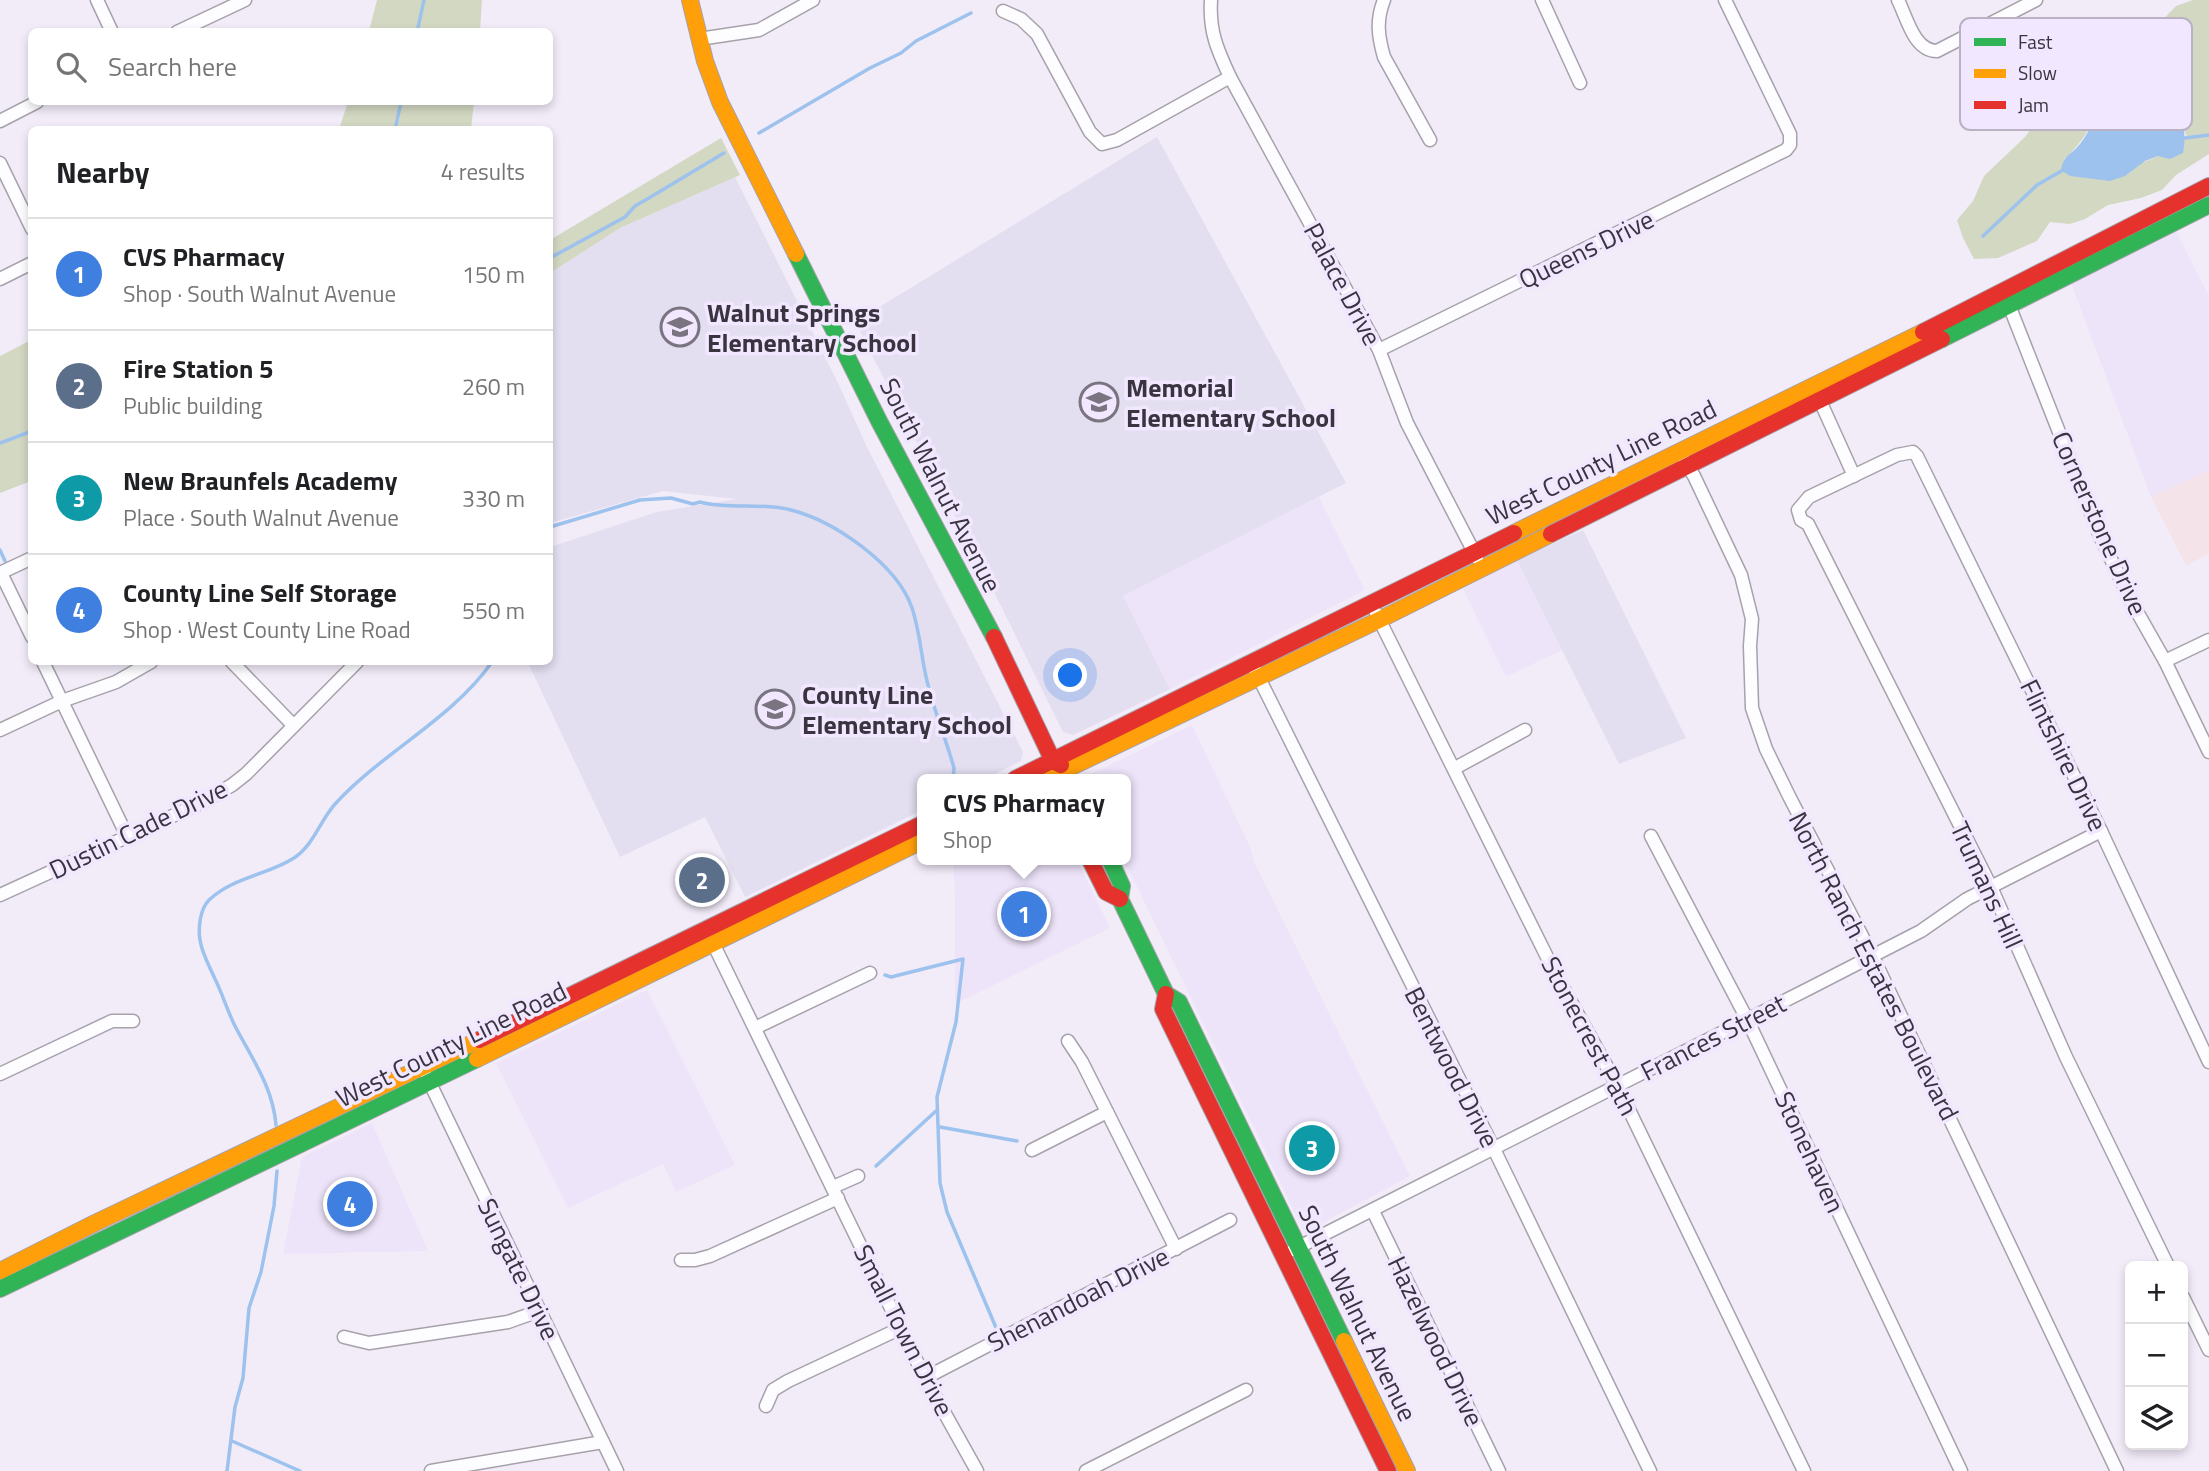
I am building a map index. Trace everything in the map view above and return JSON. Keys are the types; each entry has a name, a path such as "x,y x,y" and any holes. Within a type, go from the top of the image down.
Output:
{"main road":[{"name":"South Walnut Avenue","path":"690,0 699,39 720,102 879,421 1064,769"},
{"name":"West County Line Road","path":"1255,671 1379,620 1688,465 1816,392 2006,297 2209,186"},
{"name":"West County Line Road","path":"2006,297 2209,205"},
{"name":"West County Line Road","path":"1040,774 1064,769 1255,671 1372,604 1678,451 1816,392"},
{"name":"West County Line Road","path":"0,1271 308,1131 429,1082 711,937 917,827"},
{"name":"West County Line Road","path":"0,1289 308,1131 422,1067 917,843"},
{"name":"South Walnut Avenue","path":"1092,865 1106,892 1120,899"},
{"name":"South Walnut Avenue","path":"1112,865 1122,886 1120,899 1166,994 1179,1002 1407,1471"},
{"name":"South Walnut Avenue","path":"1166,994 1163,1009 1388,1471"}],"street":[{"path":"97,0 110,28"},
{"path":"186,28 245,0"},
{"path":"699,39 759,30 813,0"},
{"name":"Palace Drive","path":"1211,0 1213,41 1230,77 1379,350 1407,423 1482,569"},
{"path":"1384,0 1377,27 1384,57 1430,140"},
{"path":"1542,0 1580,83"},
{"name":"Queens Drive","path":"1379,350 1782,153 1790,145 1790,134 1725,0"},
{"path":"1898,0 1919,42 1930,51 1937,51 1960,39"},
{"path":"2001,18 2036,0"},
{"path":"1003,11 1021,19 1037,34 1090,132 1102,144 1117,140 1230,77"},
{"path":"0,121 31,105"},
{"path":"0,163 28,221"},
{"path":"0,279 28,265"},
{"name":"Cornerstone Drive","path":"2006,297 2100,536 2209,752"},
{"path":"1816,392 1854,476"},
{"name":"North Ranch Estates Boulevard","path":"1678,451 1688,465 1741,575 1752,619 1749,646 1750,694 1760,734 1790,798 1872,955 2117,1471"},
{"name":"Flintshire Drive","path":"1854,476 1897,455 1913,452 1922,464 2101,831 2209,1062"},
{"name":"Trumans Hill","path":"1854,476 1809,497 1798,510 1801,520 1808,524 1991,887 2066,1058 2166,1261"},
{"path":"28,560 1,573 28,629"},
{"name":"Stonecrest Path","path":"1372,604 1556,975 1617,1085 1804,1471"},
{"path":"2165,661 2209,640"},
{"path":"44,665 127,836"},
{"path":"0,730 62,701 116,682 146,665"},
{"path":"235,665 292,724"},
{"name":"Dustin Cade Drive","path":"0,895 203,802 232,785 354,665"},
{"name":"Bentwood Drive","path":"1255,671 1493,1147 1650,1471"},
{"path":"1455,768 1525,730"},
{"name":"Frances Street","path":"1283,1254 1922,931 1956,906 2101,831"},
{"name":"Stonehaven","path":"1651,836 1747,1018 1961,1471"},
{"name":"Small Town Drive","path":"711,937 925,1378 977,1471"},
{"path":"755,1028 870,974"},
{"path":"0,1074 112,1021 133,1021"},
{"path":"1068,1041 1082,1062 1176,1249"},
{"name":"Sungate Drive","path":"422,1067 617,1471"},
{"path":"1032,1150 1107,1112"},
{"path":"681,1260 710,1256 835,1193 858,1176"},
{"name":"Hazelwood Drive","path":"1373,1210 1499,1471"},
{"name":"Shenandoah Drive","path":"925,1378 1230,1220"},
{"path":"2188,1307 2209,1350"},
{"path":"344,1337 369,1343 508,1322 539,1311"},
{"path":"766,1406 773,1390 788,1381 901,1328"},
{"path":"1086,1471 1246,1390"},
{"path":"431,1471 603,1442"}],"shaded area":[{"name":"Memorial Elementary School","path":"1157,137 1346,483 1123,596 1170,689 1073,735 1063,732 855,322"},
{"name":"County Line Elementary School","path":"735,177 866,445 1023,752 1021,761 995,774 917,774 917,812 745,897 705,817 620,857 529,665 553,665 553,546 657,512 737,499 663,491 553,522 553,271 620,228"},
{"path":"2176,232 2209,296 2209,470 2151,497 2071,283"},
{"path":"2209,470 2209,554 2186,565 2151,497"},
{"path":"1319,497 1365,590 1170,689 1123,596"},
{"path":"1583,530 1686,738 1619,764 1517,560"},
{"path":"1517,560 1562,650 1506,677 1463,589"},
{"path":"1192,725 1251,849 1254,862 1410,1176 1311,1229 1303,1229 1126,865 1131,865 1131,774 1091,774"},
{"path":"953,865 1079,865 1110,928 955,1004"},
{"path":"647,990 735,1165 676,1192 663,1164 568,1208 496,1063"},
{"path":"372,1123 428,1251 283,1254 302,1157"}],"green space":[{"path":"377,0 482,0 480,28 370,28"},
{"path":"2193,0 2209,0 2209,154 2176,175 2162,190 2108,205 2085,219 2070,224 2050,222 2037,241 1998,258 1974,259 1957,220 1973,201 1984,176 2030,130 2088,130 2064,159 2070,176 2102,173 2139,164 2162,154 2187,138 2185,130 2192,130 2192,18 2165,18 2176,6"},
{"path":"347,105 474,105 471,126 340,126"},
{"path":"721,138 740,175 620,228 553,271 553,238"},
{"path":"28,342 28,482 0,493 0,356"}],"water":[{"path":"2089,130 2184,130 2183,153 2170,159 2158,156 2145,161 2125,176 2110,181 2070,176 2061,170 2062,165"}],"waterway":[{"path":"418,28 424,0"},
{"path":"759,133 870,68 901,53 916,41 971,13"},
{"path":"396,126 400,105"},
{"path":"2185,138 2209,135"},
{"path":"553,256 625,217 635,206 724,153"},
{"path":"1983,236 2037,185 2065,169"},
{"path":"0,443 28,432"},
{"path":"553,526 640,500 671,498 693,504 700,502 722,506 768,506 791,510 844,534 893,576 912,608 925,672 954,768 953,774"},
{"path":"0,550 5,561"},
{"path":"276,1125 267,1086 233,1022 202,950 199,930 204,908 218,892 284,864 301,853 336,803 375,767 457,701 490,665"},
{"path":"885,975 891,977 963,959 956,1022 937,1097 940,1183 947,1212 997,1330"},
{"path":"876,1166 936,1111"},
{"path":"940,1127 1017,1141"},
{"path":"227,1471 235,1407 243,1378 249,1308 261,1272 274,1206 277,1171"},
{"path":"232,1441 300,1471"}],"traffic: fast":[{"path":"1942,339 2209,205"},
{"path":"796,254 879,421 994,637"},
{"path":"1112,865 1122,886 1120,899 1166,994 1179,1002 1344,1341"},
{"path":"0,1289 477,1059"}],"traffic: slow":[{"path":"690,0 705,61 720,102 796,254"},
{"path":"1514,533 1923,332"},
{"path":"1056,774 1379,620 1551,534"},
{"path":"477,1059 917,843"},
{"path":"0,1271 479,1040"},
{"path":"1344,1341 1407,1471"}],"traffic: jam":[{"path":"1923,332 2209,186"},
{"path":"1551,534 1942,339"},
{"path":"1025,774 1514,533"},
{"path":"994,637 1053,761 1061,765"},
{"path":"479,1040 917,826"},
{"path":"1092,865 1106,892 1120,899"},
{"path":"1166,994 1163,1009 1388,1471"}],"place":[{"name":"Walnut Springs Elementary School","path":"680,327"},
{"name":"Memorial Elementary School","path":"1099,402"},
{"name":"County Line Elementary School","path":"775,709"},
{"name":"Fire Station 5","path":"702,880"},
{"name":"CVS Pharmacy","path":"1024,914"},
{"name":"New Braunfels Academy","path":"1312,1148"},
{"name":"County Line Self Storage","path":"350,1204"}]}
